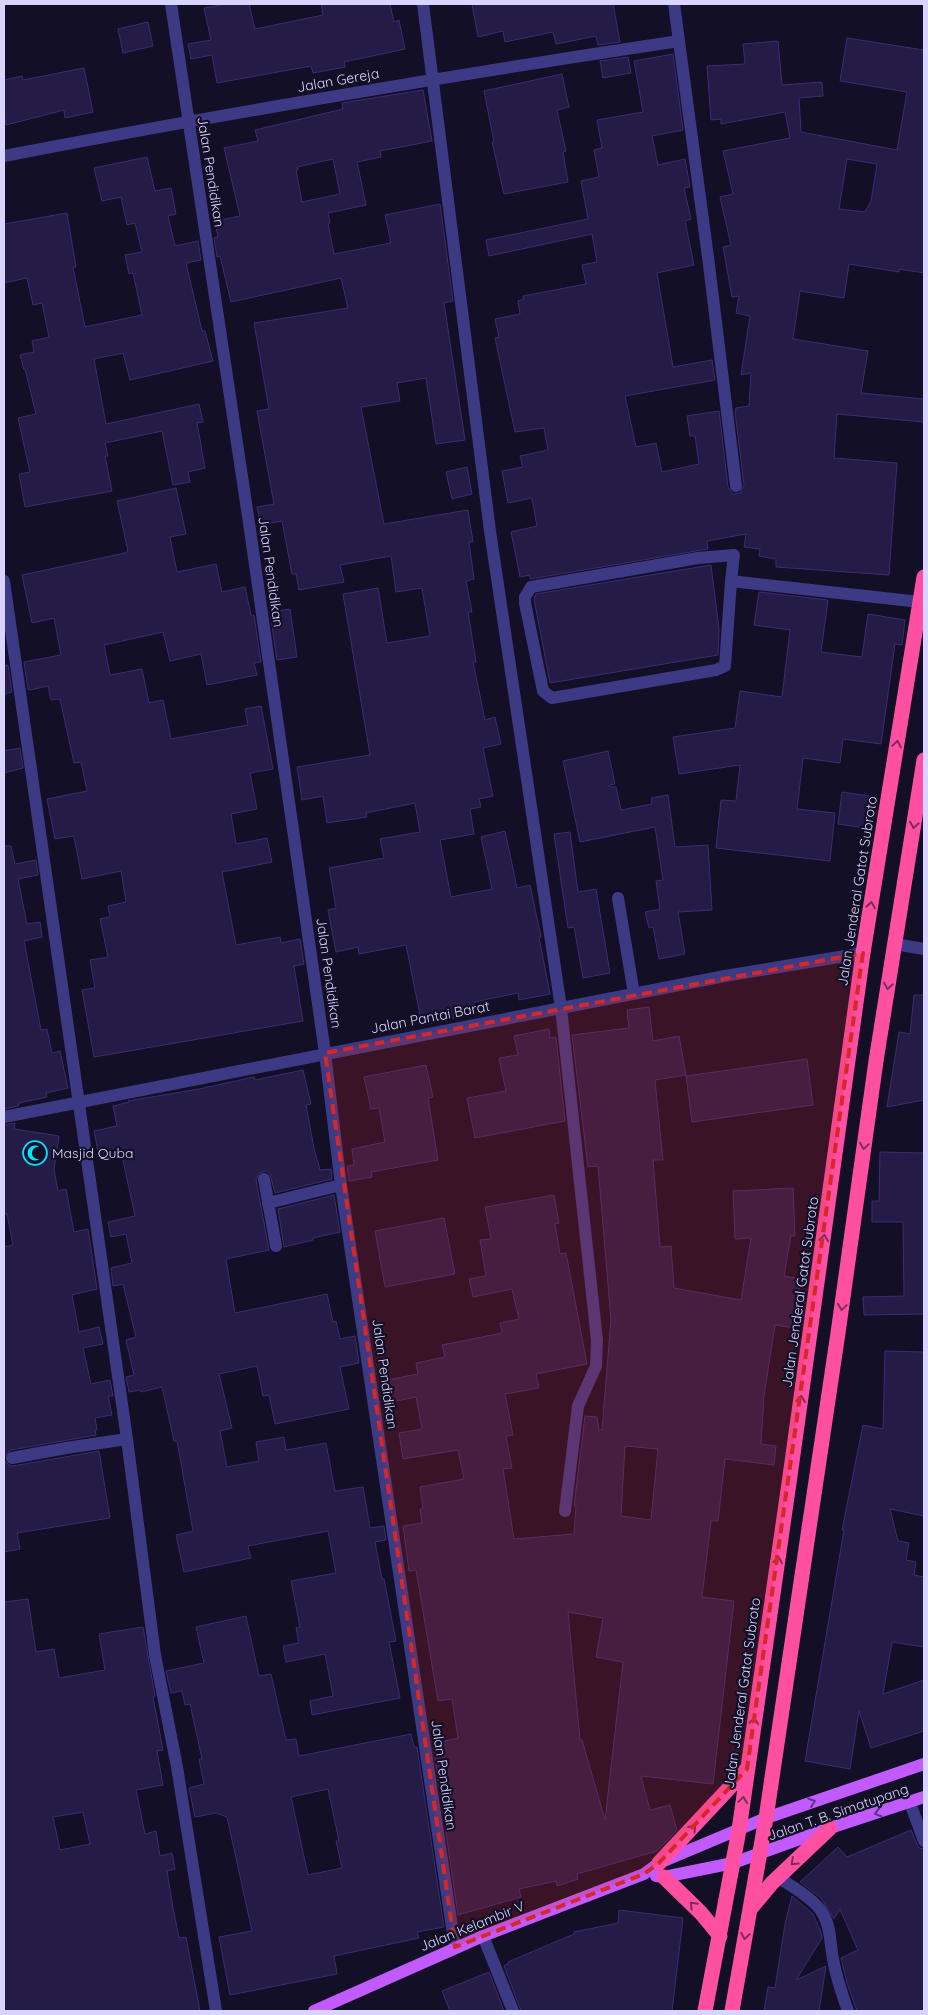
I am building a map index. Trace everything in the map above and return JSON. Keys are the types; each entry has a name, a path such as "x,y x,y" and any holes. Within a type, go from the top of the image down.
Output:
{"highway":[{"name":"Jalan Jenderal Gatot Subroto","path":"705,2011 739,1830 863,953 924,577"},
{"path":"732,2011 761,1854 840,1324 876,1061 924,760"},
{"path":"849,1058 876,1061"},
{"path":"720,1936 661,1870 747,1769"},
{"path":"750,1909 778,1876 830,1828"}],"main road":[{"name":"Jalan T. B. Simatupang","path":"766,1818 924,1764"},
{"name":"Jalan T. B. Simatupang","path":"761,1854 830,1828 924,1798"},
{"path":"661,1870 766,1818"},
{"name":"Jalan Kelambir V","path":"314,2011 455,1947 644,1874 661,1870 733,1863 761,1854"}],"street":[{"name":"Jalan Pendidikan","path":"171,4 249,523 325,1052 341,1185 455,1947"},
{"path":"424,4 490,532 561,1008 597,1340 596,1366 578,1406 565,1511"},
{"path":"674,4 736,486"},
{"name":"Jalan Gereja","path":"4,156 188,121 433,78 679,41"},
{"path":"734,555 730,581 726,661 725,666 721,669 552,698 543,691 525,603 525,597 531,587 698,558 734,555"},
{"path":"4,581 127,1439 155,1655 177,1767 216,2011"},
{"path":"730,581 920,602"},
{"path":"618,898 634,994"},
{"path":"895,944 924,949"},
{"name":"Jalan Pantai Barat","path":"4,1117 325,1052 725,976 863,953"},
{"path":"264,1178 276,1246"},
{"path":"268,1203 341,1185"},
{"path":"12,1458 127,1439"},
{"path":"910,1803 924,1841"},
{"path":"778,1876 823,1913 830,1933 833,1960 839,1984 848,2011"},
{"path":"483,1936 513,2011"}],"highlighted area":[{"path":"863,953 747,1769 659,1863 644,1874 455,1947 325,1053"}],"building":[{"path":"226,4 249,4 255,29 323,15 321,4 390,4 394,22 399,20 405,49 344,62 345,67 313,73 311,66 217,83 212,55 191,59 188,44 211,40 204,8"},
{"path":"472,4 613,4 620,42 598,45 596,36 556,44 553,32 505,42 503,31 478,37"},
{"path":"148,22 153,46 123,53 118,29"},
{"path":"847,38 924,50 924,273 899,269 899,272 849,264 844,298 800,291 793,339 868,351 861,393 924,399 924,422 837,414 834,458 897,463 889,575 776,567 776,559 759,556 760,549 744,547 746,534 707,541 708,549 530,579 530,575 520,577 511,532 537,526 532,498 508,503 502,471 523,467 520,456 548,450 544,428 515,432 495,338 499,337 495,319 520,314 518,301 524,299 523,296 586,284 582,265 597,262 592,234 489,256 486,240 588,219 581,181 599,177 594,150 602,148 597,120 643,112 634,61 673,54 683,130 652,136 658,165 685,159 690,187 684,188 691,219 685,221 694,265 657,273 673,367 712,360 715,380 625,396 636,447 656,443 662,472 699,464 695,436 690,436 687,416 719,411 728,487 733,494 740,493 744,485 735,412 736,408 749,406 751,373 741,375 750,316 736,313 739,296 732,297 723,247 731,245 720,197 733,194 723,151 790,138 785,112 721,124 721,119 711,120 707,66 745,64 743,44 778,41 782,85 822,82 823,96 799,98 801,132 897,150 907,92 840,81","holes":["847,159 877,164 871,201 865,212 839,209"]},
{"path":"628,57 631,73 603,78 600,61"},
{"path":"84,68 93,112 65,118 64,110 6,125 4,115 4,80 22,76 23,80"},
{"path":"562,74 569,107 557,110 566,151 563,152 568,182 504,194 492,142 494,142 484,91"},
{"path":"423,90 432,141 380,151 381,157 357,162 366,205 328,213 330,223 328,224 334,254 391,243 385,215 440,204 453,301 444,303 465,440 436,444 426,378 397,383 400,401 361,407 384,524 468,510 473,542 469,542 474,579 466,581 472,612 468,612 476,662 473,662 485,720 495,717 501,744 483,748 493,796 479,799 481,807 470,809 474,834 440,840 451,897 492,889 481,837 505,831 517,888 530,885 550,994 519,1000 518,993 474,1002 476,1013 422,1025 406,945 359,954 358,947 336,952 328,910 336,908 329,868 384,858 380,839 420,832 415,803 366,813 367,817 327,823 323,796 302,800 297,767 370,755 343,594 378,588 387,643 430,636 422,588 396,592 391,556 340,565 344,582 299,590 296,574 292,574 282,521 261,525 257,507 274,504 257,411 269,409 254,323 348,308 341,278 231,302 220,256 217,257 214,238 218,237 215,221 240,216 224,148 258,141 255,130 343,109 342,103","holes":["333,159 340,194 302,202 297,167"]},
{"path":"147,157 155,191 171,188 176,214 168,216 175,246 198,241 201,260 186,263 202,331 205,331 213,361 130,380 123,353 94,359 106,424 199,404 203,422 197,423 205,468 188,472 190,482 173,485 162,431 105,443 108,456 105,456 112,491 25,507 19,474 30,472 18,418 36,414 20,355 34,352 32,341 49,337 42,303 33,305 27,278 4,283 4,224 67,213 76,267 73,267 85,327 142,315 133,273 129,274 125,255 142,252 135,223 127,225 121,197 102,201 94,168"},
{"path":"467,467 472,494 452,499 446,472"},
{"path":"176,488 186,534 170,537 177,572 216,564 222,592 245,587 251,615 254,615 261,662 254,663 257,675 207,685 201,654 170,661 163,632 104,645 110,675 142,669 149,703 163,700 171,739 248,725 245,709 261,706 273,769 250,773 257,809 231,814 236,844 267,838 272,862 222,872 236,945 280,937 281,943 300,939 304,964 294,966 303,1021 94,1057 82,990 95,988 90,960 108,957 100,919 110,917 108,906 126,902 121,871 82,879 74,836 55,839 47,799 87,791 81,762 74,763 60,699 51,700 48,686 28,689 24,662 61,655 54,618 32,623 22,575 125,553 128,551 117,501"},
{"path":"711,565 719,629 718,655 550,683 534,599 536,594"},
{"path":"759,592 828,600 821,652 862,657 868,614 905,620 902,645 895,644 881,744 843,739 840,763 803,758 797,809 835,813 830,861 716,848 721,800 736,801 740,765 679,774 673,737 735,728 740,691 782,697 790,630 754,625"},
{"path":"290,609 297,657 277,660 270,612"},
{"path":"8,665 12,692 4,694 4,666"},
{"path":"20,748 23,768 4,773 4,751"},
{"path":"608,751 615,784 609,785 609,787 616,787 621,810 652,804 651,798 668,795 675,847 708,845 712,910 678,912 685,954 659,959 653,927 649,928 645,912 660,909 656,881 663,880 655,827 580,842 563,761"},
{"path":"842,792 869,796 865,828 838,824"},
{"path":"570,832 578,892 596,889 610,973 583,978 574,927 568,928 554,834"},
{"path":"4,846 11,846 15,864 36,860 38,875 18,879 27,924 40,922 42,937 24,941 41,1030 47,1029 52,1053 60,1051 68,1088 46,1093 47,1097 19,1103 18,1106 4,1109"},
{"path":"914,995 924,995 924,1100 887,1107 899,1032 910,1034"},
{"path":"649,1007 653,1041 679,1036 686,1075 655,1080 663,1160 653,1160 660,1247 671,1246 674,1288 741,1300 751,1238 735,1239 733,1191 793,1188 795,1236 791,1236 784,1276 801,1279 794,1328 775,1325 764,1396 761,1444 776,1446 774,1465 725,1459 718,1521 711,1521 702,1597 734,1601 713,1784 641,1776 650,1810 670,1805 677,1830 657,1851 577,1874 578,1879 557,1886 556,1881 519,1889 521,1897 458,1915 433,1744 458,1738 452,1699 438,1701 416,1570 409,1571 403,1526 422,1523 420,1509 423,1509 420,1487 464,1479 458,1450 403,1459 399,1433 422,1429 416,1397 392,1402 387,1380 418,1374 416,1363 445,1357 442,1345 502,1333 500,1323 519,1319 512,1289 473,1297 469,1279 486,1276 480,1240 491,1239 485,1207 554,1195 559,1223 555,1224 560,1254 566,1253 587,1364 536,1374 539,1388 505,1394 513,1435 506,1436 512,1468 503,1469 514,1539 574,1534 576,1506 574,1506 585,1416 597,1417 599,1430 602,1430 611,1320 598,1166 588,1167 572,1035 629,1028 627,1010","holes":["625,1446 658,1449 651,1520 621,1516","568,1612 603,1618 596,1657 623,1662 605,1820 582,1740 580,1740"]},
{"path":"549,1029 550,1038 556,1037 565,1121 475,1138 467,1098 506,1091 499,1058 518,1055 514,1036"},
{"path":"807,1059 813,1105 692,1122 686,1076"},
{"path":"426,1065 433,1097 428,1098 438,1160 371,1172 372,1177 349,1181 347,1166 354,1165 352,1149 385,1142 379,1108 371,1109 364,1077"},
{"path":"303,1070 311,1104 306,1105 314,1148 320,1170 331,1169 332,1179 275,1193 270,1174 266,1171 259,1173 256,1180 269,1250 226,1259 235,1313 327,1294 333,1322 336,1321 340,1339 355,1336 359,1363 340,1367 349,1409 275,1424 269,1395 263,1396 257,1366 219,1374 232,1428 220,1431 227,1467 259,1461 256,1442 284,1437 286,1450 326,1443 335,1491 363,1487 370,1528 384,1526 386,1540 375,1542 396,1641 389,1642 400,1698 312,1715 310,1701 333,1696 325,1654 286,1662 283,1646 299,1643 296,1628 300,1627 291,1581 336,1573 328,1531 248,1546 251,1558 184,1572 176,1535 193,1531 177,1441 174,1441 162,1387 141,1392 140,1390 129,1392 126,1377 134,1375 126,1340 136,1337 123,1284 113,1286 111,1268 132,1263 126,1234 111,1237 108,1222 135,1216 122,1156 100,1161 94,1131 117,1126 113,1106 128,1101 254,1077 255,1080"},
{"path":"15,1123 14,1129 59,1136 54,1170 58,1191 66,1189 74,1232 88,1229 97,1289 72,1295 79,1332 99,1327 103,1344 83,1348 91,1384 110,1380 113,1396 108,1396 112,1415 95,1418 96,1435 11,1450 5,1455 4,1460 4,1247 13,1245 7,1214 4,1214 4,1125"},
{"path":"880,1152 924,1153 924,1314 864,1315 863,1297 904,1296 903,1222 872,1222 872,1201 879,1201"},
{"path":"334,1195 340,1232 284,1247 278,1209"},
{"path":"444,1218 455,1274 385,1287 375,1231"},
{"path":"885,1351 924,1352 924,1516 890,1509 898,1541 909,1543 906,1560 916,1562 914,1575 924,1577 924,1647 892,1642 883,1694 924,1680 924,1731 871,1748 859,1711 850,1769 805,1761 844,1530 842,1530 863,1425 883,1429"},
{"path":"99,1451 110,1518 17,1533 20,1549 4,1552 4,1460 13,1466"},
{"path":"28,1599 36,1652 54,1649 59,1678 105,1670 99,1634 143,1627 163,1750 157,1751 163,1785 136,1790 145,1834 156,1831 160,1856 172,1853 175,1869 167,1871 173,1908 179,1938 186,1937 200,2011 4,2011 4,1602","holes":["83,1812 90,1844 60,1850 53,1817"]},
{"path":"246,1616 259,1676 271,1674 286,1740 296,1739 299,1756 411,1734 414,1747 417,1747 444,1927 417,1932 419,1938 334,1956 337,1974 230,1995 219,1937 252,1931 227,1817 216,1813 195,1817 189,1788 204,1784 199,1759 202,1759 190,1704 185,1705 182,1691 171,1693 166,1671 204,1663 196,1627","holes":["328,1789 339,1841 336,1841 342,1868 308,1875 291,1797"]},
{"path":"911,1830 919,1848 924,1849 924,2011 857,2011 841,1958 858,1950 840,1909 834,1919 821,1898 800,1882 838,1847 847,1857"},
{"path":"792,1896 813,1914 821,1932 822,1938 796,1980 826,1966 819,2011 764,2011 768,1987 775,1988 785,1924"},
{"path":"619,1910 683,1918 672,2011 521,2011 504,1966 508,1962 574,1934 574,1932 618,1923"},
{"path":"489,1972 504,2011 450,2011 442,1991"}],"place":[{"name":"Masjid Quba","path":"35,1153"}]}
